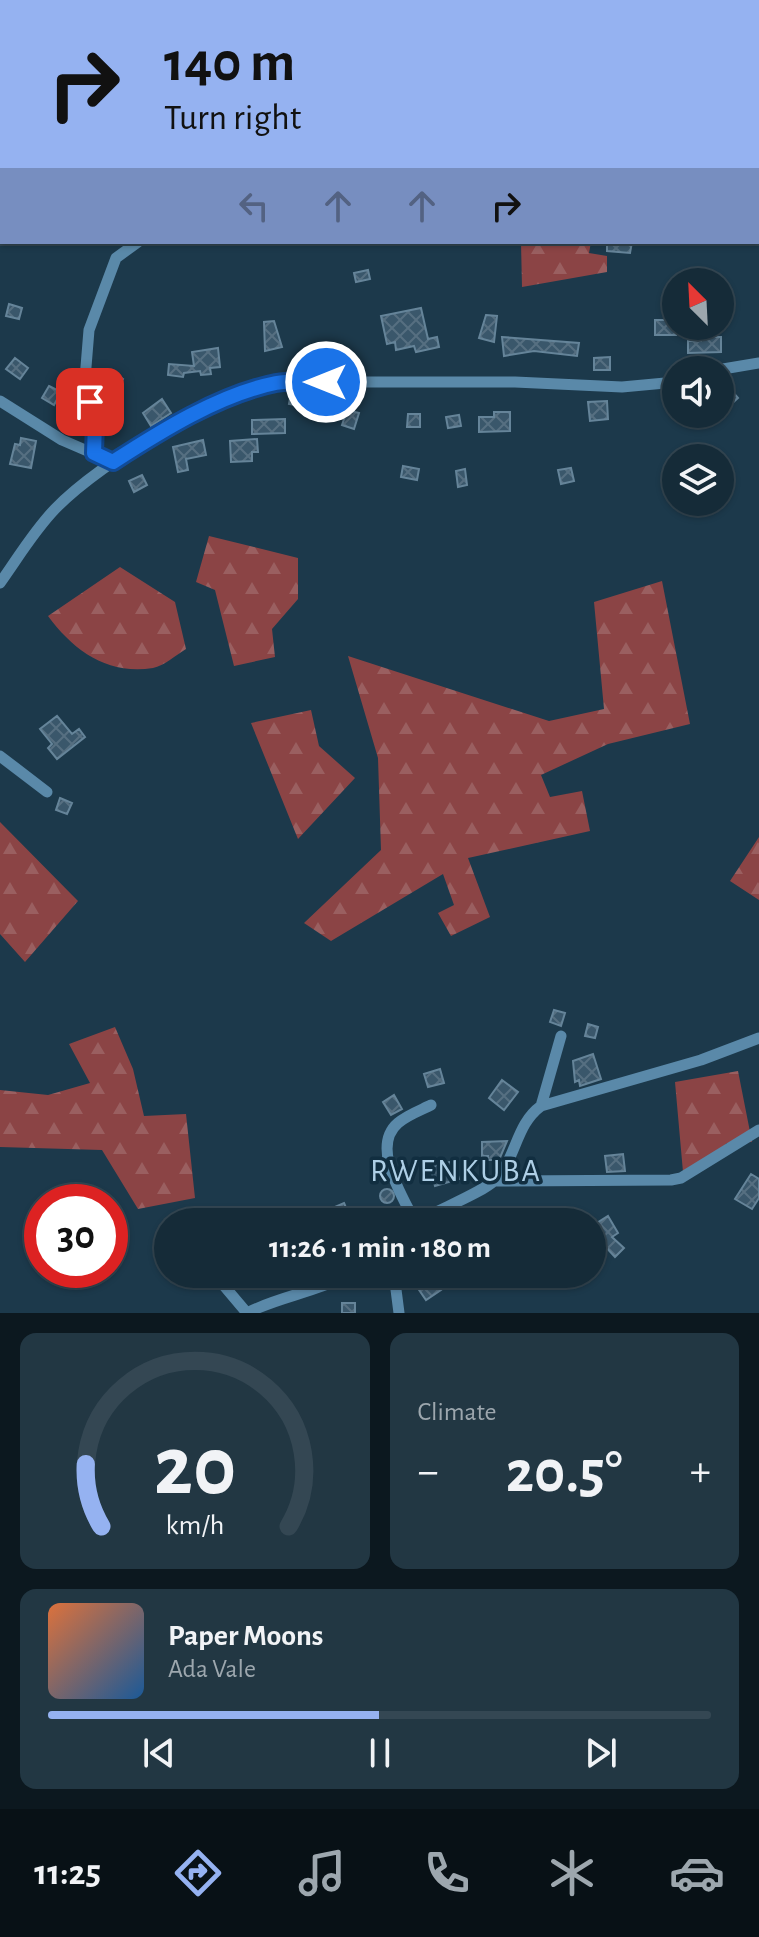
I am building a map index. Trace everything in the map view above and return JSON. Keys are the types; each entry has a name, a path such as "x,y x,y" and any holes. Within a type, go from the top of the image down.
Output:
{"street":[{"path":"94,453 95,423 85,379 89,330 116,258 135,244"},
{"path":"734,367 759,363"},
{"path":"0,583 55,509 113,462 248,391 280,382 515,382 622,387 662,383"},
{"path":"0,401 62,440 113,462"},
{"path":"0,756 47,792"},
{"path":"541,1106 561,1036"},
{"path":"443,1208 494,1181 508,1163 525,1120 541,1106 701,1060 759,1038"},
{"path":"410,1208 389,1159 387,1142 396,1124 431,1105"},
{"path":"494,1181 671,1180 681,1178 759,1130"},
{"path":"226,1288 247,1313 280,1297 314,1288"},
{"path":"396,1288 399,1313"}],"green space":[{"path":"521,244 591,244 589,253 607,256 607,272 522,287"},
{"path":"209,536 298,558 298,599 272,629 275,657 234,666 215,590 196,582"},
{"path":"120,567 175,602 186,649 157,667 121,668 93,658 69,640 48,616"},
{"path":"662,581 690,724 608,744 541,775 550,797 582,791 590,831 468,858 490,917 451,936 438,913 454,905 443,874 331,941 304,923 381,850 378,758 348,656 549,721 604,709 594,602"},
{"path":"311,710 319,746 355,778 298,839 251,723"},
{"path":"0,822 78,901 25,962 0,934"},
{"path":"759,837 759,900 730,881"},
{"path":"115,1027 133,1069 144,1116 186,1114 195,1198 138,1209 128,1193 128,1184 123,1184 102,1150 0,1147 0,1090 48,1095 90,1083 69,1044"},
{"path":"738,1071 752,1142 727,1143 699,1168 683,1172 675,1082"}],"building":[{"path":"607,244 632,244 630,253 607,251"},
{"path":"368,270 370,279 356,282 354,273"},
{"path":"9,304 22,308 19,319 6,316"},
{"path":"421,308 428,339 437,337 439,347 416,352 414,346 396,350 395,342 387,344 381,316"},
{"path":"486,315 497,316 494,342 479,338"},
{"path":"655,320 662,320 662,335 655,335"},
{"path":"274,321 282,347 265,351 264,322"},
{"path":"502,337 579,343 577,356 534,351 504,356"},
{"path":"721,340 721,352 688,353 688,341"},
{"path":"218,348 220,367 210,368 211,374 201,375 200,371 184,373 183,377 168,375 169,364 194,366 192,352"},
{"path":"610,357 610,370 594,370 594,358"},
{"path":"15,358 28,368 20,379 6,369"},
{"path":"112,371 123,379 111,398 97,389"},
{"path":"49,386 61,392 54,405 42,398"},
{"path":"291,393 303,395 301,406 289,404"},
{"path":"162,399 171,413 151,426 143,413"},
{"path":"607,401 608,419 590,421 588,402"},
{"path":"347,410 359,413 354,429 342,425"},
{"path":"494,412 510,412 510,431 479,432 479,417 494,417"},
{"path":"408,414 420,414 420,427 407,427"},
{"path":"459,415 461,426 448,428 446,417"},
{"path":"285,419 285,433 252,434 252,420"},
{"path":"21,438 36,441 31,468 10,464 15,444 20,445"},
{"path":"257,439 258,452 252,452 252,461 231,462 230,441"},
{"path":"203,440 206,455 186,459 188,470 178,472 173,447"},
{"path":"403,466 419,469 417,480 401,477"},
{"path":"571,468 574,481 561,484 558,470"},
{"path":"465,469 467,485 458,487 456,471"},
{"path":"142,475 147,485 134,492 129,481"},
{"path":"57,716 72,734 79,729 85,737 57,759 48,748 52,744 40,729"},
{"path":"60,798 72,803 67,814 56,810"},
{"path":"554,1010 565,1013 561,1026 550,1022"},
{"path":"588,1024 598,1027 595,1038 585,1036"},
{"path":"593,1054 601,1079 580,1086 579,1080 575,1082 573,1061"},
{"path":"440,1069 444,1083 428,1087 424,1074"},
{"path":"502,1080 518,1092 504,1110 489,1098"},
{"path":"394,1095 402,1109 391,1115 383,1102"},
{"path":"507,1141 499,1160 488,1160 488,1156 482,1156 482,1142"},
{"path":"623,1154 625,1171 607,1172 605,1156"},
{"path":"454,1161 459,1179 435,1186 430,1167"},
{"path":"751,1174 759,1179 759,1198 752,1209 735,1199"},
{"path":"387,1189 394,1196 387,1203 380,1196"},
{"path":"606,1217 618,1233 612,1237 624,1248 615,1257 606,1247"},
{"path":"418,1288 440,1288 441,1290 426,1300"},
{"path":"342,1303 355,1303 355,1313 342,1313"}],"district":[{"name":"RWENKUBA","path":"456,1171"}],"route":[{"path":"90,402 95,423 94,453 113,462 185,421 248,391 280,382 326,382"}]}
